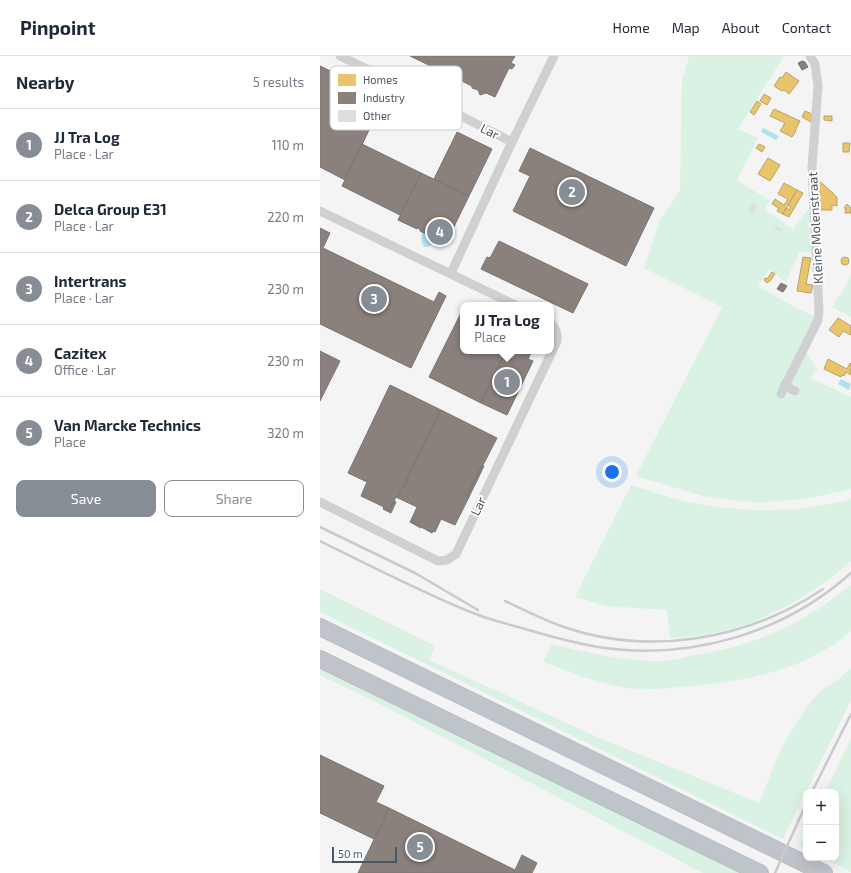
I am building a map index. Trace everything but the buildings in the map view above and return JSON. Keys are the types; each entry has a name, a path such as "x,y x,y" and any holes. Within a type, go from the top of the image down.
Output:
{"highway":[{"path":"320,627 824,873"},
{"path":"320,659 760,873"}],"street":[{"name":"Lar","path":"340,56 361,66"},
{"name":"Lar","path":"451,273 554,56"},
{"name":"Kleine Molenstraat","path":"795,392 782,390 818,320 819,311 812,168 818,86 815,64 810,56"},
{"name":"Lar","path":"462,117 512,142"},
{"path":"320,211 509,302"},
{"name":"Lar","path":"554,327 558,335 554,347"},
{"name":"Lar","path":"320,502 438,560 447,560 456,554 551,354"}],"green space":[{"path":"689,56 784,56 738,129 758,138 737,180 770,201 764,209 793,229 811,205 814,253 799,252 786,282 769,269 758,286 796,308 816,317 791,380 805,351 817,369 810,378 851,397 851,489 810,498 759,503 706,497 636,476 722,307 644,268 660,220 680,191 682,81","holes":["791,381 791,385 800,390 797,396 788,393 786,394"]},
{"path":"851,275 851,317 832,307"},
{"path":"631,485 684,501 747,510 809,507 851,499 851,561 823,584 792,604 759,620 710,634 670,638 667,610 606,606 575,597"},
{"path":"851,585 851,631 834,644 815,655 796,664 754,677 711,684 658,689 635,689 616,686 595,680 543,662 552,644 608,656 651,661 669,661 717,651 759,639 797,622 833,599"},
{"path":"320,589 435,646 429,660 595,736 759,803 782,746 807,707 820,691 839,679 851,668 851,700 807,789 803,789 803,798 783,839 320,612"},
{"path":"320,668 742,873 703,873 372,700 320,675"},
{"path":"851,739 851,872 829,861 839,861 839,789 826,789"},
{"path":"803,837 803,848 799,846"}],"water":[{"path":"763,128 779,136 776,140 761,132"},
{"path":"422,232 437,239 432,245 424,247 422,243"},
{"path":"841,379 851,384 849,390 838,384"}],"railway":[{"path":"320,527 415,573 478,610"},
{"path":"320,541 415,588 499,622 552,637 598,647 632,650 666,650 700,646 733,638 765,627 796,612 824,594 851,573"},
{"path":"505,601 561,626 594,635 628,640 663,641 696,638 730,631 762,621 794,607 823,589"},
{"path":"814,789 851,714"},
{"path":"775,873 803,811"}],"place":[{"name":"Delca Group E31","path":"572,192"},
{"name":"Cazitex","path":"440,232"},
{"name":"Intertrans","path":"374,299"},
{"name":"JJ Tra Log","path":"507,382"},
{"name":"Van Marcke Technics","path":"420,847"}]}
